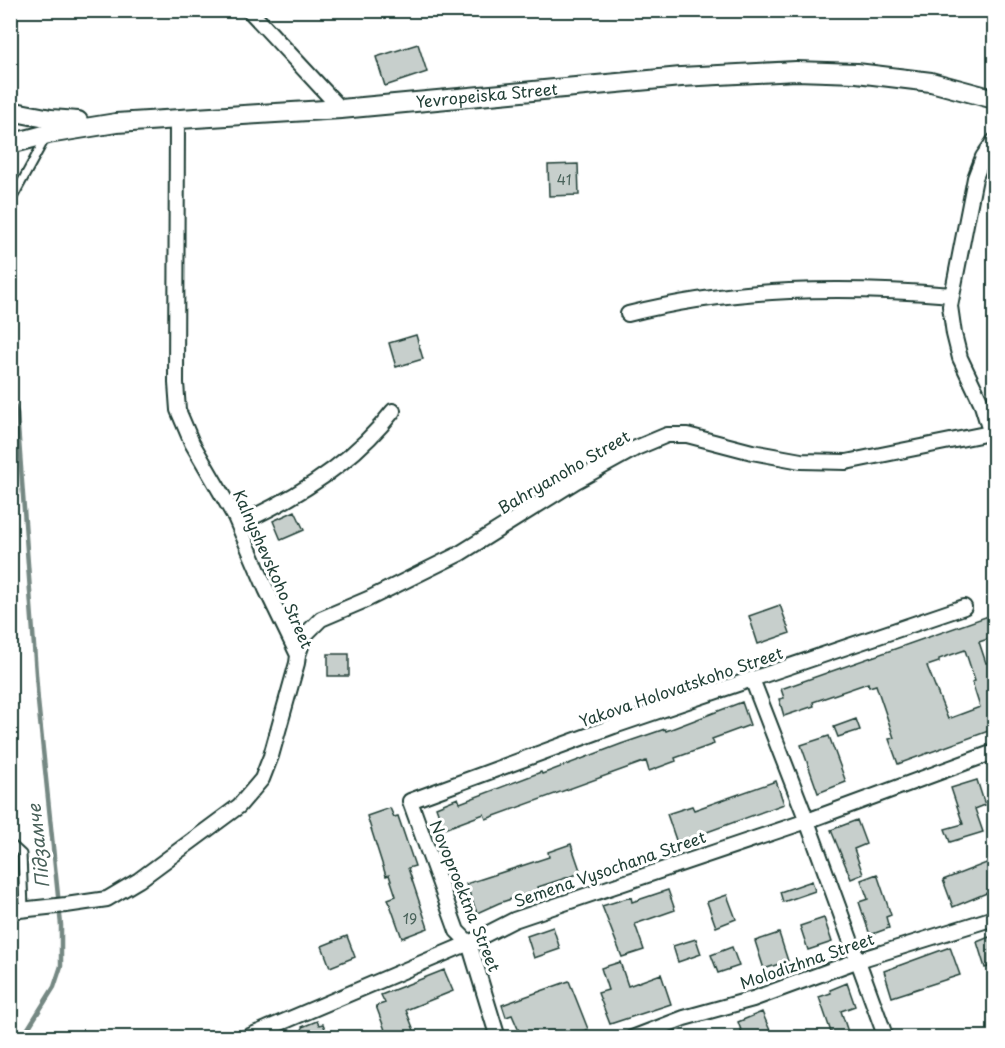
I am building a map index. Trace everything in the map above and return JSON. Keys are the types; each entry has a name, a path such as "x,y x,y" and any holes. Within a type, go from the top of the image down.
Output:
{"main road":[{"name":"Yevropeiska Street","path":"116,123 341,110 681,77 796,71 857,73 931,82 994,99"},
{"path":"10,111 51,119 116,123"},
{"path":"10,144 48,134 116,123"}],"street":[{"path":"249,10 341,110"},
{"name":"Kalnyshevskoho Street","path":"17,910 107,898 139,880 239,806 262,779 291,692 298,655 238,524 192,443 178,410 176,383 177,119"},
{"path":"992,439 981,402 960,358 950,306 975,178 983,158 994,141"},
{"path":"628,314 660,306 741,294 816,289 952,295"},
{"path":"238,524 272,509 346,461 381,427 393,411"},
{"name":"Bahryanoho Street","path":"298,655 305,635 321,619 368,599 459,554 576,481 636,448 667,435 687,435 752,452 801,460 846,462 992,439"},
{"name":"Yakova Holovatskoho Street","path":"410,801 614,726 964,607"},
{"path":"752,679 859,960 886,1038"},
{"name":"Semena Vysochana Street","path":"245,1038 469,943 514,920 807,821 994,752"},
{"name":"Novoproektna Street","path":"410,801 457,932 469,943 498,1038"},
{"name":"Molodizhna Street","path":"632,1038 684,1018 753,999 859,960 994,918"}],"lane":[{"path":"10,203 48,134"},
{"path":"10,843 22,854 17,910"}],"building":[{"path":"418,44 427,72 385,86 376,57"},
{"path":"578,164 579,195 549,196 548,165"},
{"path":"416,335 423,359 396,367 389,343"},
{"path":"295,511 304,530 281,540 273,521"},
{"path":"780,605 790,633 758,644 749,616"},
{"path":"994,614 994,637 979,642 986,663 994,660 994,729 898,764 889,739 894,738 876,685 869,687 868,683 813,702 814,706 784,716 779,699 784,698 781,689","holes":["965,650 975,681 972,682 980,707 948,719 927,666"]},
{"path":"328,654 349,654 349,676 328,676"},
{"path":"742,702 750,725 712,739 714,744 675,758 676,761 649,771 646,761 486,819 484,814 444,829 436,807 458,798 460,803 541,772 542,774 665,729 666,731"},
{"path":"856,719 860,730 838,737 834,727"},
{"path":"829,736 846,782 818,793 801,745"},
{"path":"977,780 985,805 975,809 983,832 950,842 945,829 963,824 951,788"},
{"path":"776,781 784,804 677,843 667,814 692,806 694,810"},
{"path":"390,808 394,817 398,816 415,866 408,868 428,928 402,938 388,899 396,896 389,875 386,876 367,816"},
{"path":"857,820 866,844 854,849 863,874 851,879 831,830"},
{"path":"571,844 581,873 538,887 539,890 477,913 466,884 549,857 548,852"},
{"path":"994,860 994,890 953,907 943,880"},
{"path":"877,874 891,915 886,917 889,928 870,935 859,902 868,899 861,880"},
{"path":"812,881 815,891 783,902 780,892"},
{"path":"668,890 675,910 635,924 644,950 622,957 602,906 631,897 632,902"},
{"path":"727,895 736,919 716,927 707,902"},
{"path":"824,918 832,942 808,950 800,926"},
{"path":"553,927 560,949 534,958 527,936"},
{"path":"779,933 788,961 764,969 755,941"},
{"path":"994,935 994,965 985,968 977,942"},
{"path":"347,936 355,957 330,967 322,946"},
{"path":"696,939 701,954 678,962 673,946"},
{"path":"732,947 739,966 718,973 711,955"},
{"path":"950,947 960,975 892,997 884,971"},
{"path":"620,962 628,986 661,974 671,1004 610,1024 598,993 608,990 601,968"},
{"path":"444,970 453,991 406,1010 417,1038 388,1038 376,1006 385,1003 381,995"},
{"path":"569,981 588,1029 569,1038 522,1038 512,1015 506,1017 502,1005"},
{"path":"847,983 855,1006 841,1011 850,1038 833,1038 819,997"},
{"path":"762,1012 772,1035 765,1038 744,1038 738,1022"},
{"path":"317,1021 319,1025 323,1024 329,1038 290,1038 303,1031 302,1027"}],"waterway":[{"name":"Підзамче","path":"10,393 17,413 38,701 61,925 61,966 54,987 22,1038"}]}
